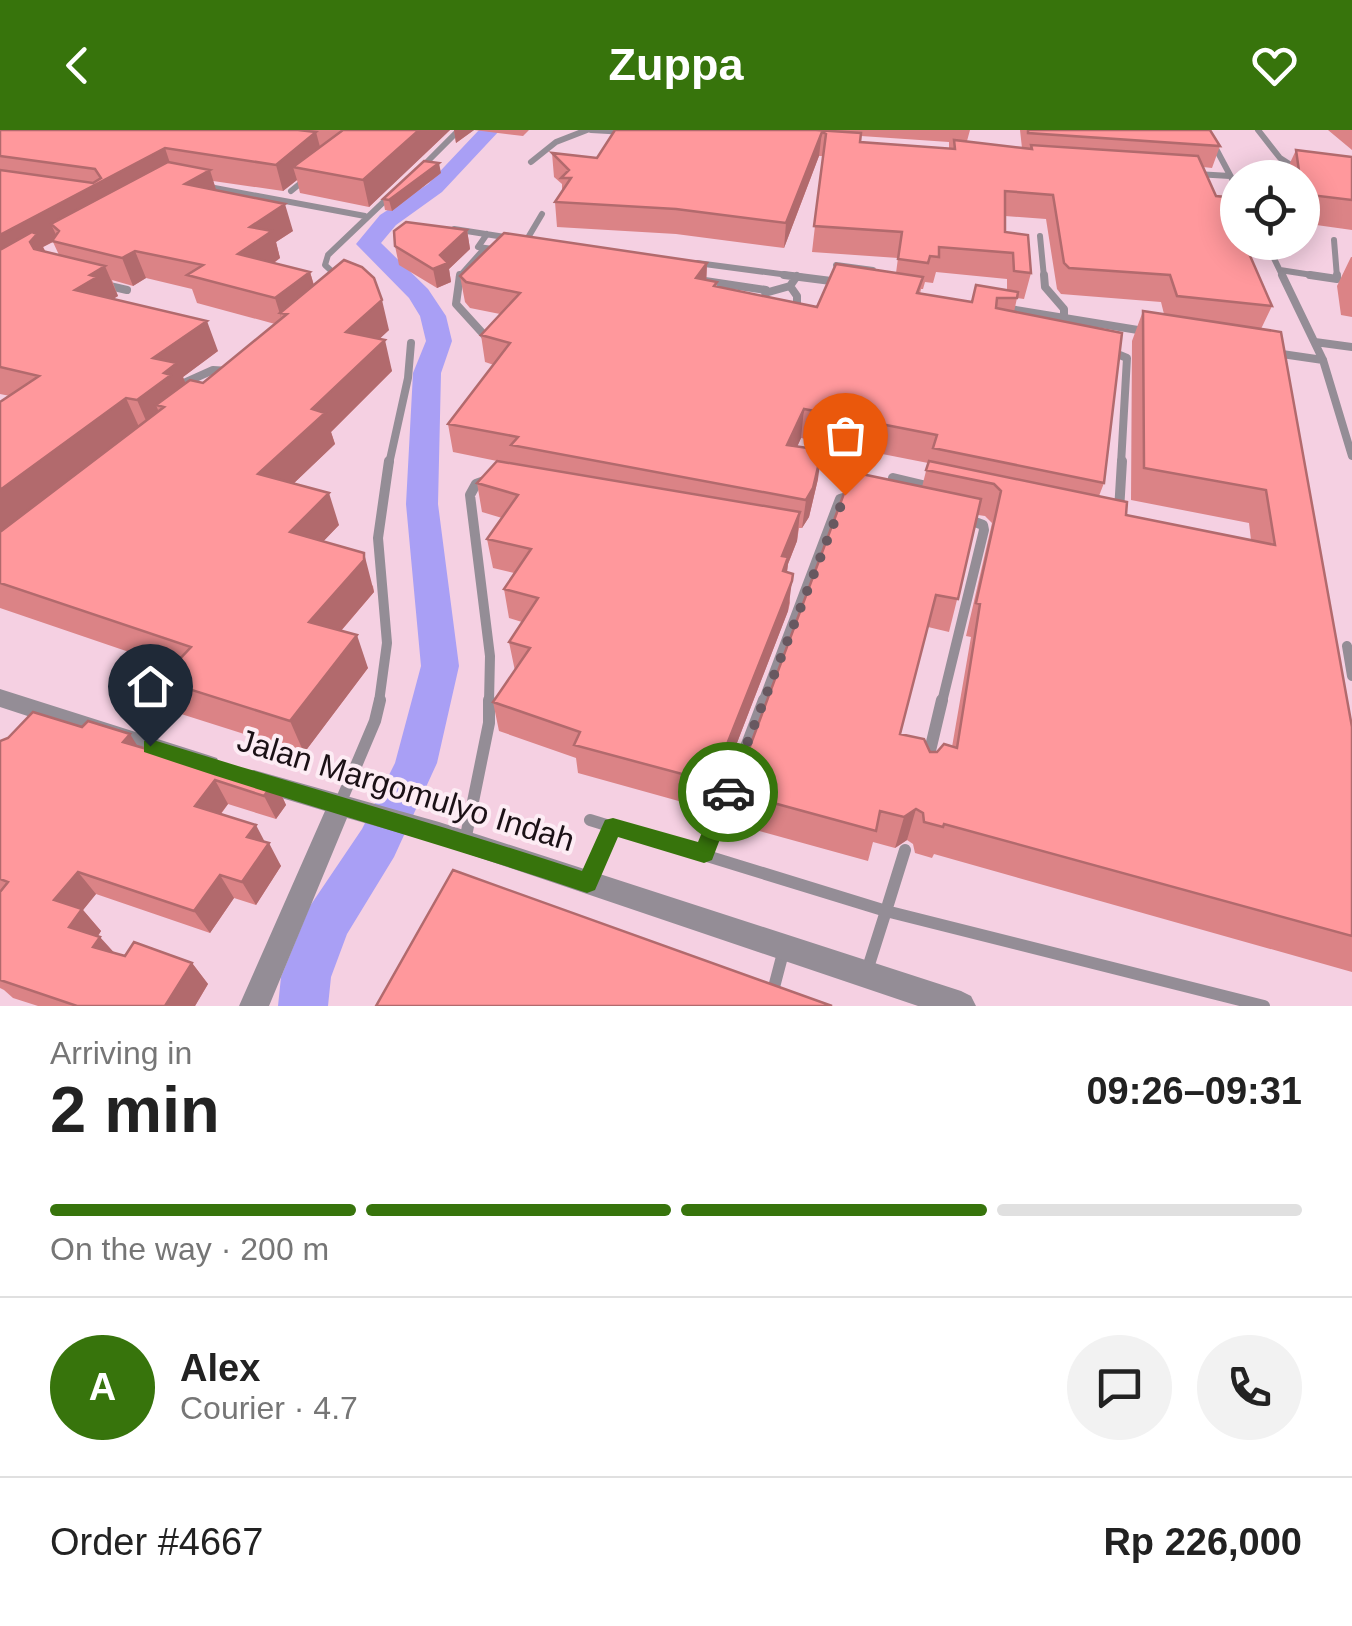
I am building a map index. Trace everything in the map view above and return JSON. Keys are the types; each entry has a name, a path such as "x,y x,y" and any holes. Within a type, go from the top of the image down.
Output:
{"street":[{"name":"Jalan Margomulyo Indah","path":"0,698 350,810 452,838 961,1006"},
{"path":"254,1006 350,810"}],"lane":[{"path":"341,291 346,285 324,260 365,216 460,130"},
{"path":"531,162 556,142 589,130 629,133"},
{"path":"1206,130 1222,160"},
{"path":"1258,130 1284,160"},
{"path":"291,191 316,172"},
{"path":"1191,173 1220,175"},
{"path":"198,185 365,216"},
{"path":"526,241 542,214"},
{"path":"441,227 543,243"},
{"path":"487,234 478,247 515,252"},
{"path":"1040,236 1045,286 1064,309 1064,318"},
{"path":"1334,240 1338,280"},
{"path":"484,249 459,276 456,304 486,337"},
{"path":"1275,260 1323,360 1352,456"},
{"path":"687,261 851,283"},
{"path":"836,265 872,270 874,286"},
{"path":"1280,270 1352,282"},
{"path":"689,278 766,290 790,286 797,276"},
{"path":"88,281 127,290"},
{"path":"787,313 797,310 797,296 790,286"},
{"path":"756,305 766,290"},
{"path":"996,307 1170,336"},
{"path":"1109,350 1112,326"},
{"path":"1315,342 1352,347"},
{"path":"350,810 386,674 378,538 394,424 408,378 411,343"},
{"path":"1090,347 1127,356 1117,524"},
{"path":"1266,351 1323,360"},
{"path":"184,383 213,370 240,374 225,385"},
{"path":"452,838 489,723 490,656 470,495 476,484 494,478"},
{"path":"893,478 948,490"},
{"path":"704,854 840,499 852,494 869,498"},
{"path":"924,774 984,530 983,525 955,516"},
{"path":"1347,646 1352,676"},
{"path":"590,820 886,911 1224,1001 1264,1006"},
{"path":"587,883 613,827"},
{"path":"866,975 905,850"},
{"path":"744,988 766,994 773,991 785,948"}],"shaded area":[{"path":"0,130 1352,130 1352,1006 0,1006"}],"building":[{"path":"0,130 316,132 276,165 165,148 0,235 0,170 93,183 101,178 95,169 0,156"},
{"path":"343,130 419,130 363,180 293,167"},
{"path":"615,130 816,130 861,133 860,142 955,149 954,140 1032,149 1031,145 1198,156 1216,196 1220,196 1220,260 1252,260 1272,306 1177,296 1170,275 1069,268 1064,263 1053,195 1005,191 1005,232 1028,235 1031,273 1014,271 1013,253 939,247 939,257 930,256 928,263 898,259 902,232 814,226 826,134 822,132 786,223 676,209 555,202 571,178 561,178 569,170 552,153 597,158"},
{"path":"1210,130 1220,146 1028,133"},
{"path":"1296,150 1352,157 1352,200 1320,196 1320,160 1297,160"},
{"path":"424,161 439,163 389,200 383,199"},
{"path":"168,162 210,170 185,184 285,204 250,227 272,231 238,254 310,272 275,298 187,275 203,265 135,251 122,258 52,241 59,231 51,224"},
{"path":"406,222 467,230 440,255 448,263 433,269 395,246 394,231"},
{"path":"32,232 37,234 30,242 34,249 105,266 90,275 97,277 75,290 207,321 153,358 177,363 164,373 171,375 137,400 126,398 0,490 0,402 39,376 0,367 0,250"},
{"path":"504,233 707,263 696,278 717,282 714,286 817,307 836,264 923,277 917,293 972,302 976,285 1018,292 1017,298 997,298 996,308 1122,333 1104,483 933,448 937,435 804,409 787,445 822,450 813,488 806,500 511,445 518,437 448,424 510,343 481,335 520,293 466,282 460,276"},
{"path":"344,260 362,267 374,278 382,300 346,332 385,340 312,409 325,413 258,474 329,493 290,532 364,553 364,560 309,622 357,635 290,721 160,680 191,647 0,583 0,532 164,407 156,405 190,380 203,383 287,314 280,313"},
{"path":"1143,311 1281,332 1352,727 1352,936 944,824 943,827 924,822 923,813 916,809 904,817 880,811 876,831 733,792 852,472 981,499 958,599 936,595 900,734 924,739 930,752 937,752 944,744 957,748 980,604 976,603 1001,491 994,484 926,470 929,461 1127,502 1126,515 1275,545 1266,490 1144,468"},
{"path":"497,461 800,512 782,556 788,557 783,571 793,574 792,581 712,782 574,745 580,732 493,702 530,648 509,642 538,598 504,589 531,549 487,539 518,495 477,483"},
{"path":"33,712 82,727 88,721 130,734 123,742 181,759 186,752 275,781 264,796 215,780 195,806 256,825 247,837 269,843 242,882 220,875 194,911 78,872 54,900 82,909 69,927 100,937 93,947 125,956 134,942 192,963 165,1006 77,1006 0,980 0,892 8,882 0,879 0,741 8,738"},
{"path":"453,870 832,1006 376,1006"}],"waterway":[{"path":"303,1006 306,977 327,922 378,843 416,763 440,666 422,504 427,373 439,341 433,316 419,294 368,244 388,220 435,188 490,130"}],"way so far":[{"path":"728,792 840,499 845,495"}],"route":[{"path":"150,746 339,807 439,833 587,883 613,827 704,854 728,792"}]}
